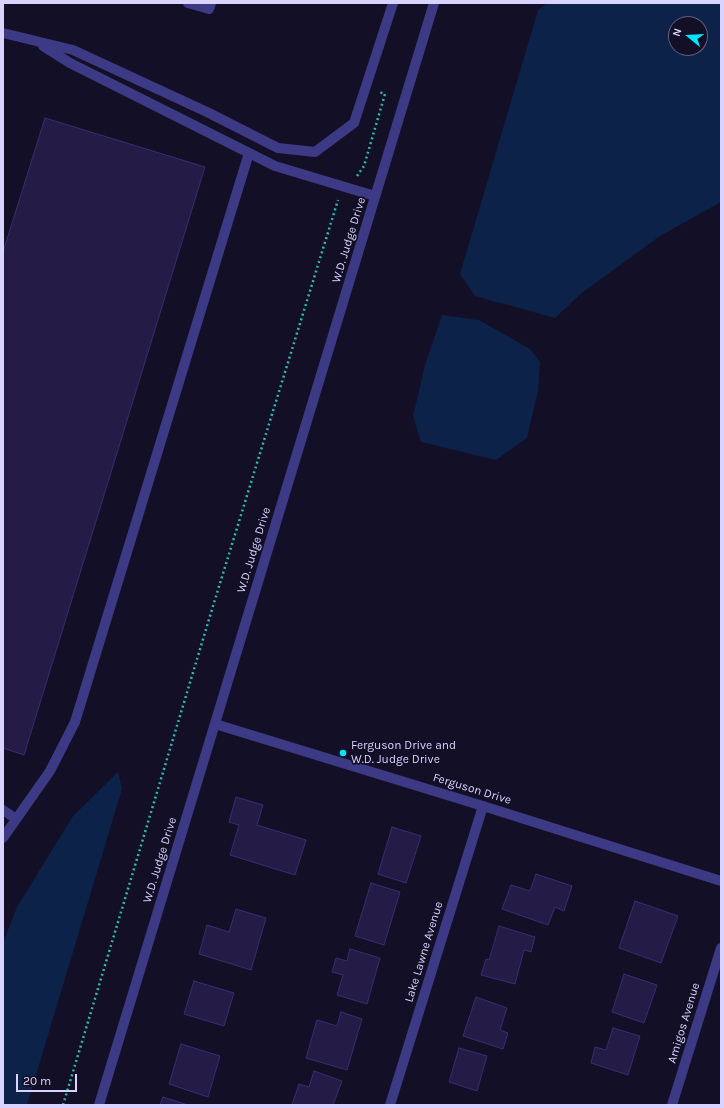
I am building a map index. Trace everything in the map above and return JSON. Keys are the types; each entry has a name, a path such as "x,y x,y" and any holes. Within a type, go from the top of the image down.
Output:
{"street":[{"path":"188,3 209,9 211,3"},
{"path":"3,33 74,50 207,112 278,148 315,152 354,123 393,3"},
{"name":"W.D. Judge Drive","path":"99,1105 434,3"},
{"path":"36,41 70,63 275,166 375,196"},
{"path":"3,838 50,772 75,722 249,153"},
{"name":"Ferguson Drive","path":"215,724 721,881"},
{"name":"Lake Lawne Avenue","path":"390,1105 483,806"},
{"path":"3,810 16,818"},
{"name":"Amigos Avenue","path":"672,1105 721,948"}],"path":[{"path":"364,166 385,94 372,90"},
{"path":"63,1105 213,606 338,201"}],"water":[{"path":"547,3 721,3 721,202 660,236 583,292 555,318 475,296 460,274 538,10"},
{"path":"442,315 479,320 530,349 540,362 538,391 527,438 496,460 421,442 413,416 425,365"},
{"path":"118,772 122,789 27,1105 3,1105 3,943 17,907 73,816"}],"building":[{"path":"45,118 205,167 24,755 3,748 3,252"},
{"path":"236,797 263,805 257,825 306,840 295,875 230,855 239,825 229,822"},
{"path":"392,827 421,836 406,883 378,874"},
{"path":"536,874 572,886 564,911 555,907 548,925 502,909 511,885 530,891"},
{"path":"371,883 400,892 384,945 355,936"},
{"path":"635,901 678,916 661,963 619,948"},
{"path":"236,909 266,918 251,970 199,954 207,925 229,932"},
{"path":"499,926 535,937 531,952 524,950 515,984 481,975 486,959 489,960"},
{"path":"350,949 380,958 367,1004 337,995 343,975 332,972 336,958 347,961"},
{"path":"624,974 657,985 644,1023 612,1012"},
{"path":"194,981 234,993 224,1026 184,1014"},
{"path":"476,997 507,1008 500,1030 508,1033 503,1049 463,1036"},
{"path":"341,1012 362,1019 347,1070 306,1058 317,1020 337,1026"},
{"path":"613,1028 640,1036 628,1075 591,1063 595,1047 606,1050"},
{"path":"181,1044 220,1056 208,1097 169,1084"},
{"path":"459,1048 487,1056 477,1091 449,1082"},
{"path":"314,1071 342,1081 333,1105 292,1105 299,1084 309,1087"},
{"path":"163,1097 188,1105 160,1105"}],"place":[{"name":"Ferguson Drive and W.D. Judge Drive","path":"343,753"}]}
